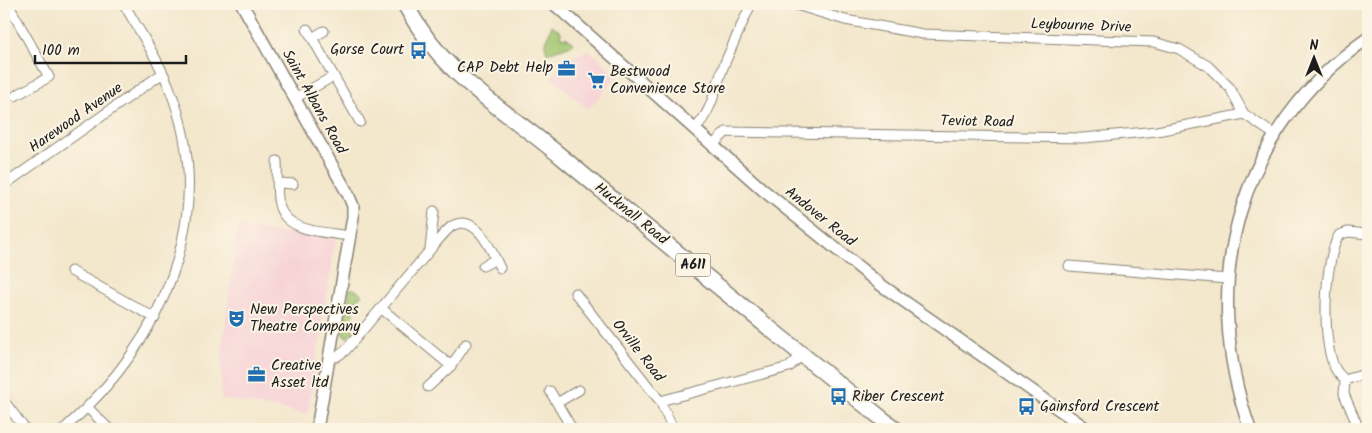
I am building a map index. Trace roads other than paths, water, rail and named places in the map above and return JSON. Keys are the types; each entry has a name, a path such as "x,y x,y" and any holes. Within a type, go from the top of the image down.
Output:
{"main road":[{"name":"Hucknall Road","path":"405,4 414,22 436,52 475,91 551,147 802,355 895,429"}],"street":[{"path":"8,4 49,77 14,96"},
{"path":"64,429 88,408 125,364 155,318 179,261 187,200 185,149 176,107 163,73 124,4"},
{"name":"Saint Albans Road","path":"242,4 351,199 353,217 350,236"},
{"name":"Andover Road","path":"554,4 714,144 763,190 888,290 1087,429"},
{"path":"695,128 702,122 708,110 724,65 751,4"},
{"name":"Leybourne Drive","path":"793,4 845,20 924,34 1154,42 1179,49 1208,66 1230,88 1244,114 1275,135"},
{"path":"307,29 360,122"},
{"path":"312,38 324,31"},
{"path":"1250,429 1230,359 1227,322 1227,279 1231,249 1244,200 1258,166 1275,135 1323,76 1368,38"},
{"name":"Harewood Avenue","path":"4,185 163,73"},
{"path":"295,98 334,76"},
{"name":"Teviot Road","path":"714,144 726,132 1083,138 1157,131 1244,114"},
{"path":"277,161 278,203 281,212 289,221 299,227 350,236 318,429"},
{"path":"279,182 293,184"},
{"path":"430,250 434,211"},
{"path":"330,356 336,357 345,351 451,227 465,223 471,225 484,236 500,268"},
{"path":"1359,429 1344,394 1345,380 1334,367 1326,316 1328,278 1339,235 1348,232 1368,234"},
{"path":"483,266 496,259"},
{"path":"1069,266 1227,279"},
{"path":"71,271 155,318"},
{"name":"Orville Road","path":"575,293 660,401 673,429"},
{"path":"382,309 452,366"},
{"path":"428,387 452,366 466,344"},
{"path":"660,401 789,367 802,355"},
{"path":"1345,380 1368,373"},
{"path":"557,403 579,390"},
{"path":"550,391 572,429"},
{"path":"4,402 25,429"},
{"path":"88,408 109,429"}],"place":[{"name":"Gorse Court","path":"418,50"},
{"name":"CAP Debt Help","path":"567,68"},
{"name":"Bestwood Convenience Store","path":"596,81"},
{"name":"New Perspectives Theatre Company","path":"236,319"},
{"name":"Creative Asset ltd","path":"257,375"},
{"name":"Riber Crescent","path":"838,397"},
{"name":"Gainsford Crescent","path":"1026,407"}]}
